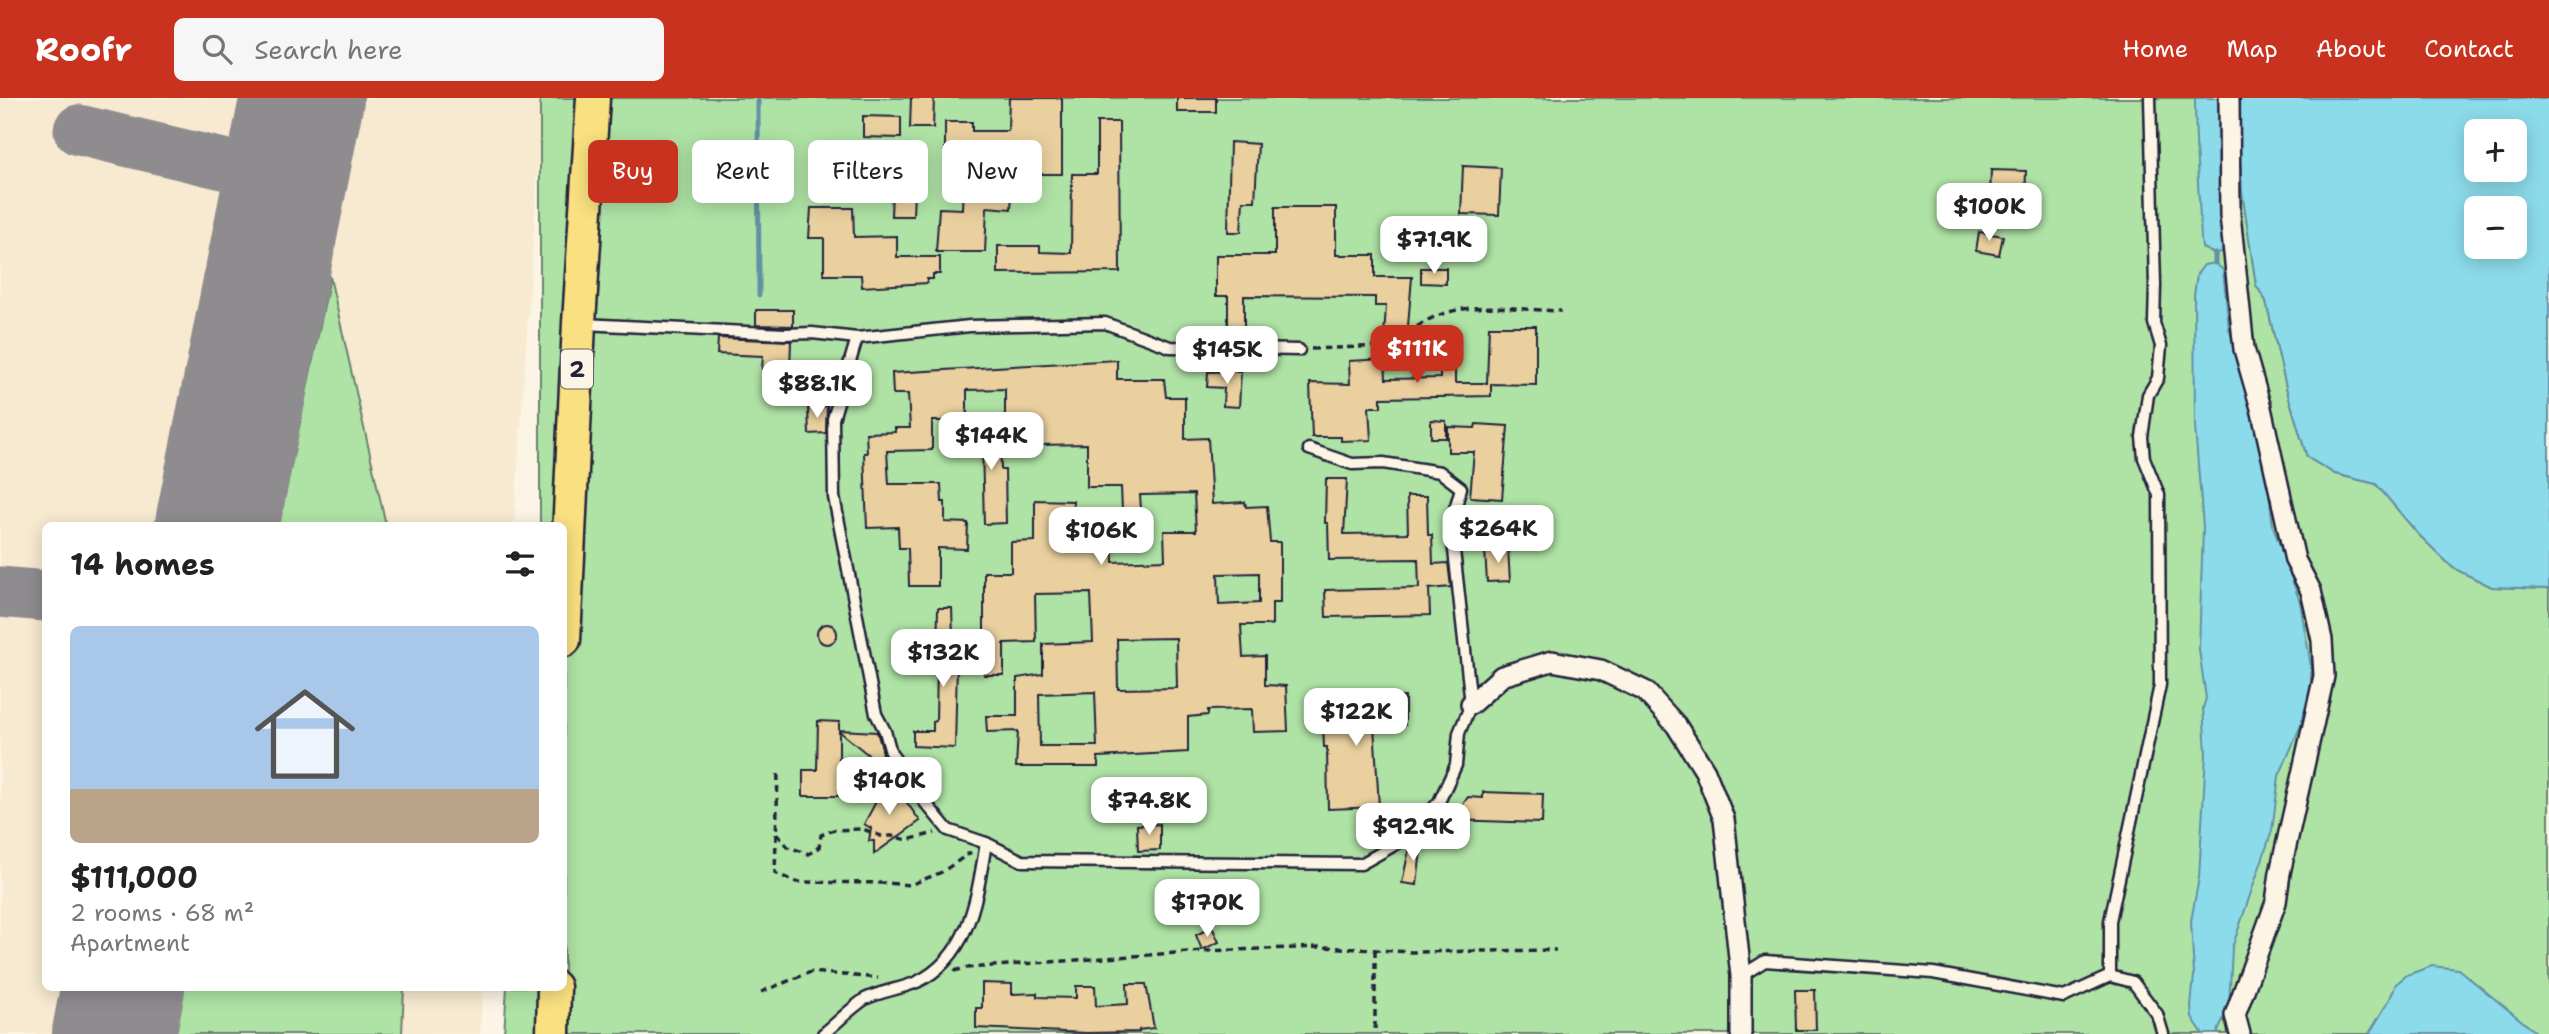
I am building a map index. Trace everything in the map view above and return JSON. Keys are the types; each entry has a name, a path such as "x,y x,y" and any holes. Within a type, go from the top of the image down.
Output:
{"main road":[{"name":"2","path":"567,577 593,98"},
{"path":"552,1034 554,991"}],"street":[{"path":"2229,98 2230,215 2244,349 2261,408 2295,560 2311,591 2322,640 2324,676 2280,873 2276,902 2235,1015 2240,1034"},
{"path":"1471,704 1502,676 1552,661 1601,670 1645,691 1676,725 1705,771 1724,819 1741,976 1741,1034"}],"lane":[{"path":"2110,976 2110,921 2160,685 2159,495 2144,458 2142,437 2148,396 2158,378 2161,346 2154,323 2150,98"},
{"path":"579,323 785,334 812,333 857,338 970,326 1105,323 1170,347 1299,350"},
{"path":"857,338 833,419 834,497 876,714 885,731 891,753 918,794 948,830 986,843 1021,861 1361,864 1405,839 1439,802 1456,765 1460,733 1471,704 1451,523 1461,488 1440,472 1383,463 1352,464 1309,449"},
{"path":"824,1034 865,999 918,981 944,964 968,928 977,898 986,843"},
{"path":"1741,976 1765,961 1933,973 2064,997 2110,976 2133,982 2157,1014 2163,1034"}],"path":[{"path":"1299,350 1409,345 1417,338 1418,326 1455,310 1482,307 1561,311"},
{"path":"778,774 775,873 796,882 886,883 910,886 942,872 986,843"},
{"path":"776,832 788,847 809,854 818,847 821,835 834,830 863,829 881,836 907,840 948,830"},
{"path":"918,981 966,968 1057,960 1323,947 1412,952 1556,950"},
{"path":"1375,950 1375,1034"},
{"path":"761,992 811,972 878,978"}],"shaded area":[{"path":"0,98 543,98 514,522 42,522 42,991 483,991 480,1034 0,1034"}],"green space":[{"path":"540,98 2236,98 2242,191 2256,285 2266,301 2287,391 2307,457 2335,474 2376,484 2418,534 2453,568 2492,587 2549,589 2549,1034 2538,1034 2502,1007 2396,984 2369,1034 504,1034 507,991 567,991 567,522 540,522"},
{"path":"330,277 385,522 280,522"},
{"path":"182,991 404,991 402,1034 174,1034"}],"water":[{"path":"2195,98 2222,98 2225,227 2222,252 2215,254 2202,248"},
{"path":"2236,98 2549,98 2549,589 2492,587 2453,568 2418,534 2376,484 2335,474 2307,457 2287,391 2266,301 2256,285 2242,191"},
{"path":"2215,263 2223,270 2229,328 2246,384 2269,493 2273,526 2300,602 2311,666 2311,690 2302,723 2279,776 2272,831 2232,948 2229,1006 2217,1034 2203,1034 2192,1017 2191,1006 2194,975 2191,921 2199,878 2206,753 2203,708 2206,698 2199,650 2203,527 2195,427 2194,295 2197,274 2204,265"},
{"path":"2432,966 2458,969 2538,1034 2369,1034 2396,984 2407,975"}],"building":[{"path":"911,98 934,98 933,128 910,128"},
{"path":"1009,98 1062,98 1062,174 1042,174 1042,140 945,140 945,122 972,122 972,131 1008,131"},
{"path":"1177,98 1216,98 1216,112 1177,112"},
{"path":"863,116 901,117 901,138 863,137"},
{"path":"1097,122 1119,122 1120,272 998,273 998,246 1040,246 1040,252 1071,253 1072,174 1097,174"},
{"path":"1230,142 1258,144 1255,201 1243,201 1241,232 1228,232"},
{"path":"1463,166 1501,168 1499,215 1461,214"},
{"path":"1991,170 2026,171 2025,198 1990,197"},
{"path":"892,203 914,203 913,216 891,216"},
{"path":"962,203 1011,203 1011,209 987,207 985,252 936,252 939,208 962,209"},
{"path":"1275,207 1336,207 1336,255 1375,255 1375,277 1412,277 1407,338 1384,337 1386,306 1375,306 1375,297 1244,296 1244,337 1228,338 1228,296 1216,296 1216,255 1275,255"},
{"path":"811,208 853,208 854,237 897,236 897,257 940,257 940,274 933,274 933,279 927,279 927,283 862,287 861,275 824,275 824,238 809,238"},
{"path":"1979,232 2003,236 1999,255 1976,251"},
{"path":"1421,268 1446,268 1446,284 1421,283"},
{"path":"756,310 793,310 793,326 756,325"},
{"path":"1489,326 1536,326 1536,385 1491,384 1491,396 1381,398 1381,407 1369,407 1371,440 1341,441 1341,437 1312,437 1310,383 1350,384 1349,361 1385,359 1386,379 1440,378 1440,369 1455,369 1455,383 1487,383"},
{"path":"718,338 791,341 790,369 762,369 763,356 717,354"},
{"path":"1117,360 1117,379 1164,379 1166,397 1185,397 1185,439 1208,438 1212,504 1245,502 1246,507 1267,506 1270,542 1280,542 1280,603 1272,603 1272,625 1241,625 1243,657 1265,656 1265,685 1286,686 1288,731 1253,732 1252,709 1208,710 1208,715 1188,717 1188,752 1098,757 1098,767 1016,767 1018,731 987,732 986,716 1017,716 1017,678 1043,674 1043,644 1093,642 1091,593 1035,594 1036,642 1004,643 1004,675 984,675 984,572 1011,572 1011,542 1035,541 1035,500 1073,501 1072,540 1112,540 1113,562 1165,560 1164,531 1196,531 1194,494 1140,495 1141,509 1122,510 1121,487 1087,487 1087,444 1041,445 1041,430 1005,431 1005,389 967,390 967,421 932,421 932,450 887,451 889,484 941,484 945,522 968,523 967,549 938,548 938,586 909,586 908,548 899,548 898,527 867,528 864,453 867,453 866,433 895,432 895,428 910,428 908,394 893,394 892,373","holes":["1259,573 1259,603 1219,605 1218,574","1176,638 1177,688 1118,689 1117,639","1095,692 1097,746 1040,746 1039,694"]},
{"path":"1241,371 1239,407 1223,406 1224,388 1207,387 1208,372"},
{"path":"827,406 826,433 809,434 808,407"},
{"path":"1431,420 1446,421 1446,438 1431,438"},
{"path":"1000,424 1001,470 1005,470 1006,523 984,524 982,445 971,445 971,425"},
{"path":"1476,424 1508,426 1502,499 1470,497 1474,452 1448,452 1448,427 1475,428"},
{"path":"1326,479 1347,479 1344,534 1408,533 1407,496 1427,496 1428,535 1432,535 1433,564 1448,563 1451,587 1429,589 1430,615 1326,617 1325,590 1419,588 1418,559 1329,560 1328,523 1325,523"},
{"path":"1508,549 1510,581 1487,582 1485,550"},
{"path":"938,608 952,608 954,663 957,663 955,748 913,746 913,731 933,731 933,722 936,721"},
{"path":"827,624 834,627 837,634 834,641 827,644 820,641 817,634 820,627"},
{"path":"1405,697 1405,725 1374,725 1379,807 1328,809 1327,747 1324,747 1322,700"},
{"path":"818,721 839,722 839,730 877,732 882,748 882,766 839,731 839,774 866,774 853,790 839,790 839,796 803,796 803,770 817,770"},
{"path":"893,770 895,800 905,800 920,821 874,854 874,841 869,841 871,828 864,824"},
{"path":"1483,792 1543,794 1542,823 1452,820 1468,797 1483,798"},
{"path":"1160,824 1160,850 1138,851 1137,825"},
{"path":"1415,839 1422,840 1417,885 1402,883 1410,845"},
{"path":"1212,927 1219,942 1202,950 1196,935"},
{"path":"982,983 1012,984 1012,994 1037,993 1037,997 1076,998 1076,986 1095,986 1096,1006 1128,1004 1127,984 1146,984 1154,1028 1139,1032 1087,1033 976,1028 976,1008 982,1008"},
{"path":"1795,990 1815,990 1816,1030 1796,1030"}],"waterway":[{"path":"758,98 759,295"},
{"path":"2215,254 2215,263"}],"taxiway":[{"path":"79,130 286,179"},
{"path":"0,592 42,596"}],"runway":[{"path":"218,522 302,98"},
{"path":"114,1034 122,991"}]}
